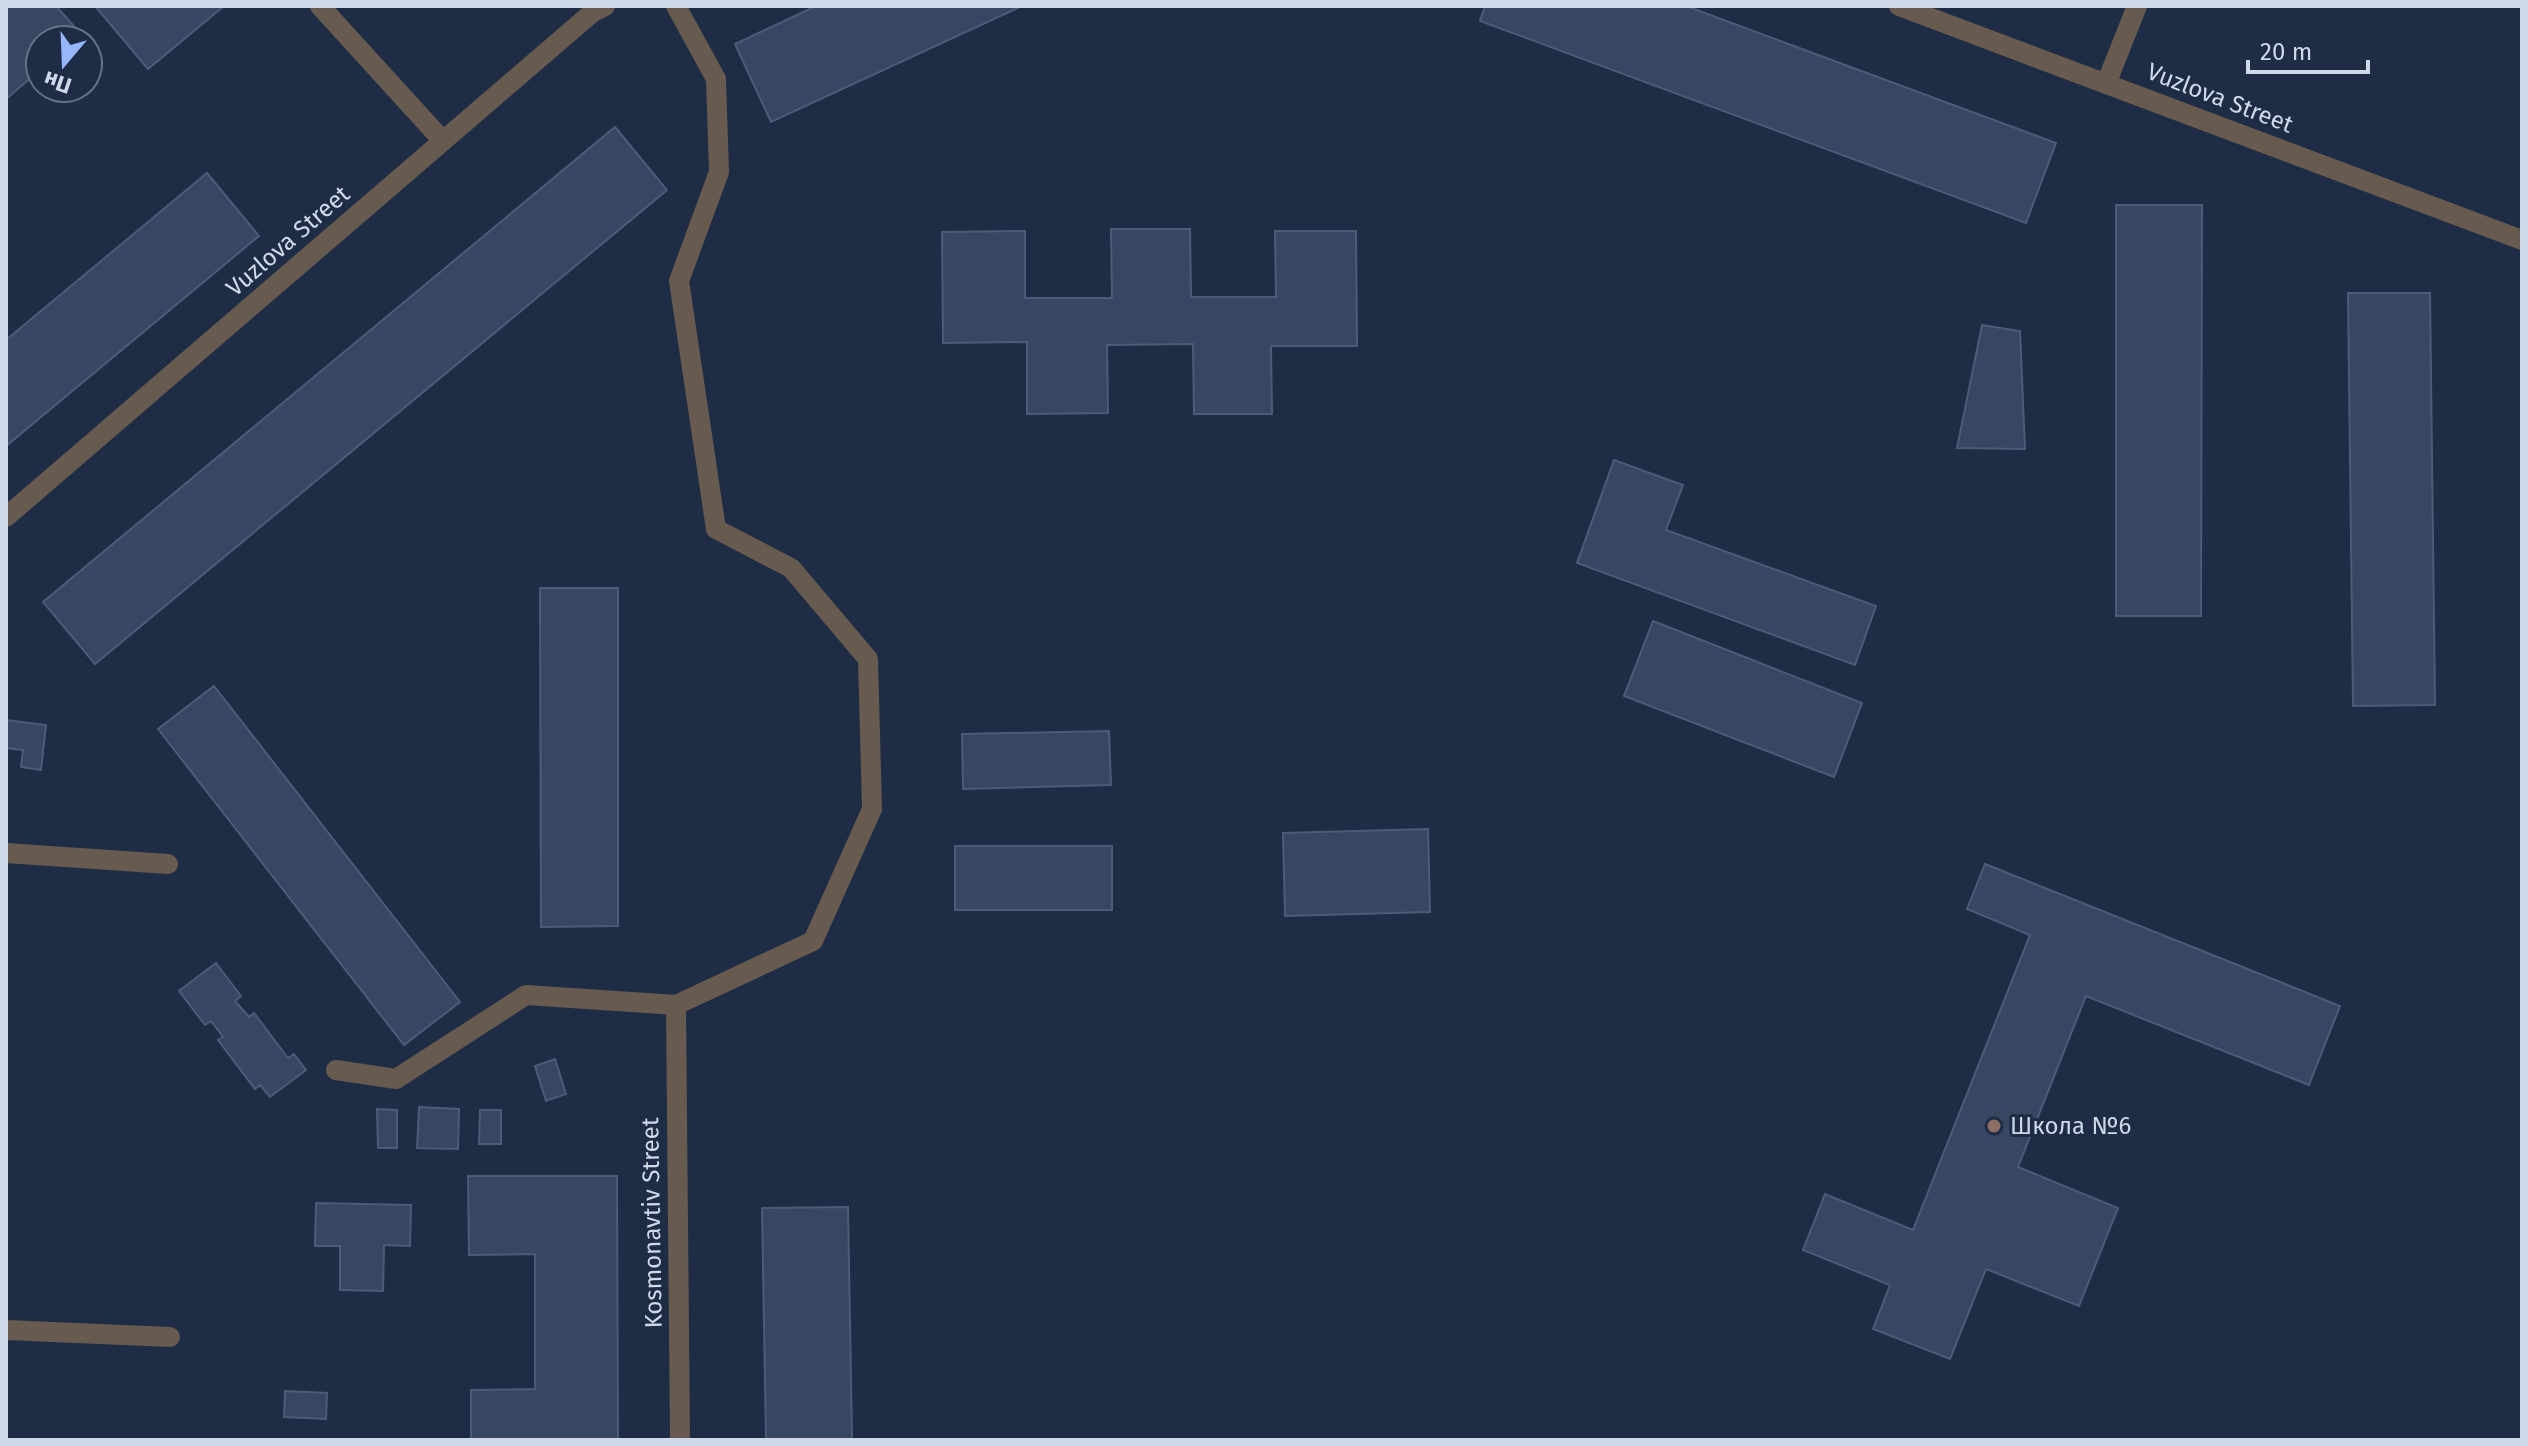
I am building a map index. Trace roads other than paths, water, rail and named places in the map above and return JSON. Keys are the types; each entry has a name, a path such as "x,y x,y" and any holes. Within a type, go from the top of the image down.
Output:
{"street":[{"path":"320,6 443,141"},
{"name":"Vuzlova Street","path":"6,517 593,12 605,6"},
{"path":"336,1070 396,1079 526,995 676,1005 813,941 872,809 868,659 791,568 716,529 679,281 719,172 716,79 676,6"},
{"name":"Vuzlova Street","path":"1899,6 2522,240"},
{"path":"2106,84 2137,6"},
{"path":"6,853 168,864"},
{"name":"Kosmonavtiv Street","path":"676,1005 680,1440"},
{"path":"6,1330 170,1337"}],"place":[{"name":"Школа №6","path":"1994,1126"}]}
